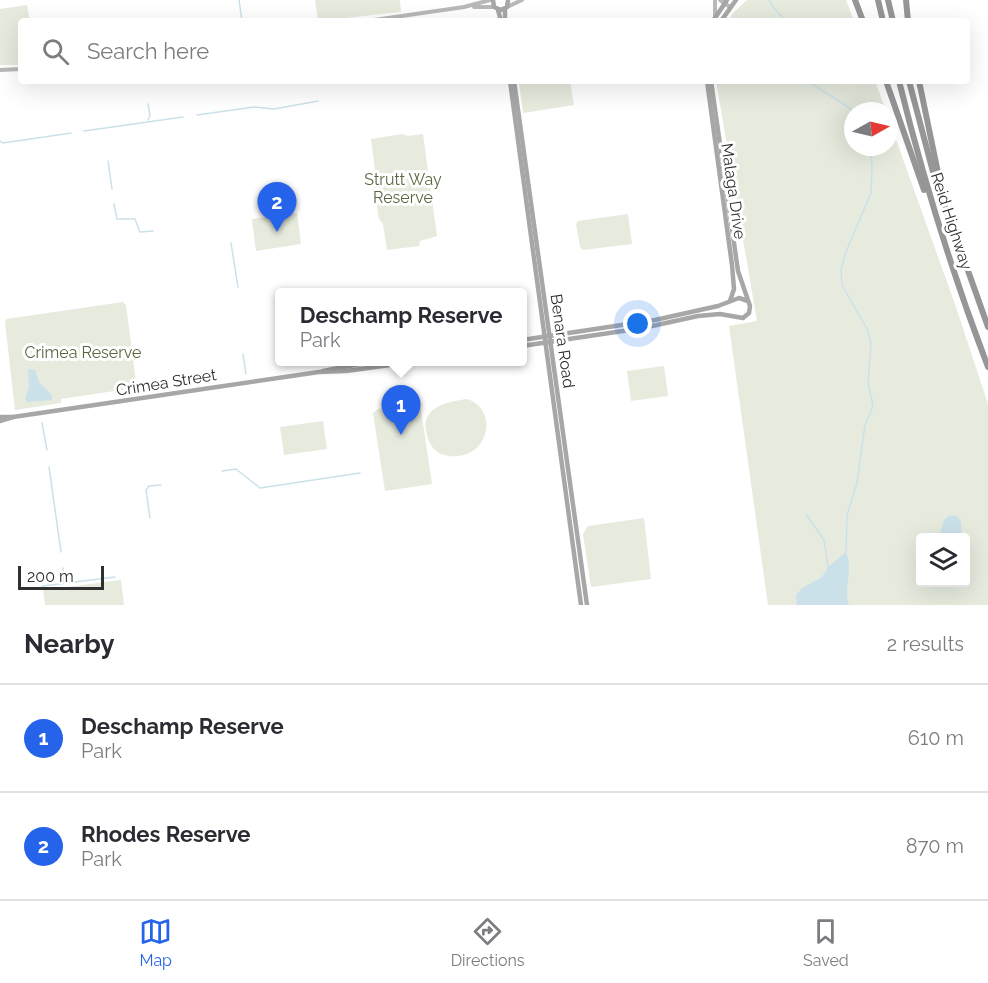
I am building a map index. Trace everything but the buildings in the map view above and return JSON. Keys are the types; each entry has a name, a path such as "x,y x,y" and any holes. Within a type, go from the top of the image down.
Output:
{"highway":[{"path":"855,0 861,18"},
{"path":"878,0 882,18"},
{"path":"888,0 893,18"},
{"path":"906,0 908,18"},
{"path":"887,84 944,244"},
{"name":"Reid Highway","path":"899,84 944,244 988,367"},
{"name":"Reid Highway","path":"910,84 933,172 954,237 988,327"},
{"path":"920,84 935,163 954,237"}],"main road":[{"path":"388,18 464,7 491,0 501,18"},
{"path":"504,18 508,0"},
{"path":"464,7 506,8 522,0"},
{"path":"714,18 715,0 724,2 729,8"},
{"path":"723,18 736,0"},
{"path":"715,18 724,2"},
{"path":"0,70 18,69"},
{"name":"Benara Road","path":"512,84 548,323 547,356 581,605"},
{"name":"Benara Road","path":"512,84 543,327 553,352 587,605"},
{"name":"Malaga Drive","path":"709,84 738,271 749,302"},
{"name":"Malaga Drive","path":"709,84 734,289 732,298 728,302"},
{"path":"527,340 561,338 643,328 710,314 743,318 750,309 749,302 739,298 711,308 561,338 553,352"},
{"path":"548,323 561,338"},
{"path":"527,344 539,335 543,327"},
{"path":"533,341 542,347 547,356"},
{"name":"Crimea Street","path":"323,372 327,369 345,366"},
{"name":"Crimea Street","path":"0,419 323,372 381,366"}],"green space":[{"path":"315,0 400,0 401,12 346,18 318,18"},
{"path":"747,0 846,0 853,18 730,18"},
{"path":"27,5 29,18 18,18 18,65 0,65 0,9"},
{"path":"519,84 570,84 574,105 523,113"},
{"path":"717,84 876,84 883,102 844,102 844,156 898,156 898,145 988,404 988,605 768,605 729,326 757,321"},
{"name":"Strutt Way Reserve","path":"402,134 408,136 423,134 437,236 420,241 419,246 387,250 372,175 375,170 371,139"},
{"path":"297,213 301,244 256,251 252,219"},
{"path":"628,214 632,244 583,250 580,247 576,224 578,221"},
{"name":"Crimea Reserve","path":"123,302 126,305 137,390 129,393 128,389 61,399 61,403 15,410 6,319"},
{"path":"664,366 668,396 631,401 627,371"},
{"path":"467,399 477,404 483,411 486,430 483,439 478,447 469,453 458,456 441,454 430,444 426,431 428,416 438,407 452,401"},
{"path":"420,403 432,484 385,491 373,413 378,409"},
{"path":"323,421 327,449 284,455 280,427"},
{"path":"644,518 651,579 591,587 583,534 588,526"},
{"path":"121,580 124,605 45,605 43,590"}],"water":[{"path":"28,369 35,370 39,382 52,395 52,400 27,402 25,399 29,388"},
{"path":"950,515 957,516 961,522 962,533 940,533 944,520"},
{"path":"846,552 849,565 847,599 849,605 797,605 796,595 802,588 822,577 828,567"}],"waterway":[{"path":"239,0 242,18"},
{"path":"769,0 783,18"},
{"path":"813,84 844,104"},
{"path":"197,115 254,107 274,109 318,101"},
{"path":"148,104 150,116 148,120"},
{"path":"84,131 183,117"},
{"path":"0,141 3,143 71,133"},
{"path":"846,552 847,515 857,483 865,425 873,406 868,383 871,344 867,329 842,285 841,269 871,193 871,156"},
{"path":"108,161 112,189"},
{"path":"114,204 117,219 135,219 140,232 153,231"},
{"path":"231,243 238,287"},
{"path":"243,354 246,374"},
{"path":"42,423 47,450"},
{"path":"49,467 61,552"},
{"path":"222,471 236,469 260,488 360,473"},
{"path":"150,518 146,490 149,486 161,485"},
{"path":"806,514 824,540 828,567"},
{"path":"63,568 63,583"},
{"path":"39,589 43,586 115,577"}],"place":[{"name":"Rhodes Reserve","path":"277,232"},
{"name":"Deschamp Reserve","path":"401,435"}]}
